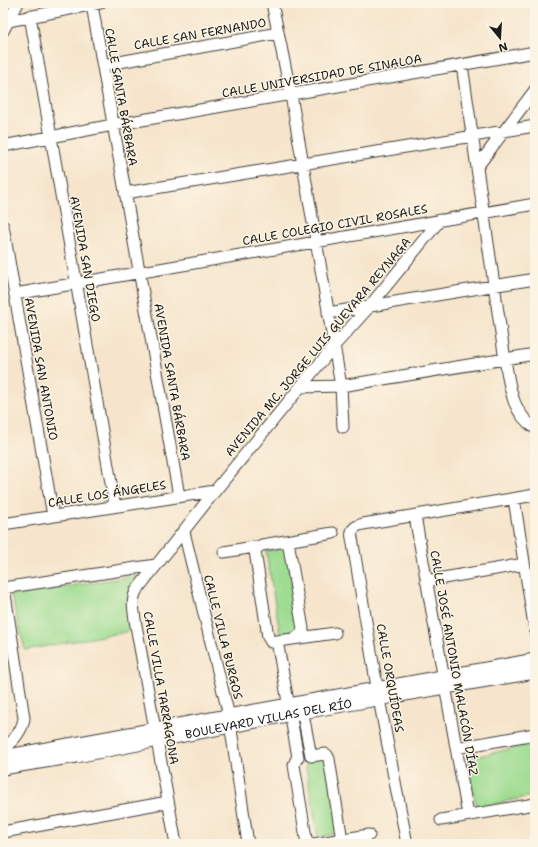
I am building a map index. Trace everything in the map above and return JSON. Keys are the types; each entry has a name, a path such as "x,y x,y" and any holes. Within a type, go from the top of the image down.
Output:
{"street":[{"path":"3,31 18,3"},
{"path":"272,3 291,94 341,386 343,427"},
{"name":"CALLE SANTA BÁRBARA","path":"8,20 76,5 96,4 103,65 139,272"},
{"name":"AVENIDA SAN DIEGO","path":"30,16 115,506"},
{"name":"CALLE SAN FERNANDO","path":"103,65 278,33"},
{"name":"CALLE UNIVERSIDAD DE SINALOA","path":"3,146 113,125 535,52"},
{"path":"462,65 505,360 514,403 523,418 535,428"},
{"path":"477,167 535,90"},
{"path":"125,193 535,126"},
{"name":"CALLE COLEGIO CIVIL ROSALES","path":"15,294 535,204"},
{"name":"AVENIDA MC. JORGE LUIS GUEVARA REYNAGA","path":"215,491 440,220"},
{"name":"AVENIDA SAN ANTONIO","path":"3,226 53,516"},
{"name":"AVENIDA SANTA BÁRBARA","path":"139,272 179,496"},
{"path":"328,313 535,279"},
{"path":"300,388 341,386 535,354"},
{"name":"CALLE LOS ÁNGELES","path":"3,524 215,491"},
{"name":"CALLE VILLA TARRAGONA","path":"176,844 135,620 133,600 136,591 215,491"},
{"path":"415,516 535,496"},
{"path":"514,499 535,631"},
{"name":"CALLE ORQUÍDEAS","path":"407,844 351,534 354,527 363,524 415,516"},
{"name":"CALLE JOSÉ ANTONIO MALACÓN DÍAZ","path":"415,516 468,815"},
{"name":"CALLE VILLA BURGOS","path":"184,532 229,721 248,844"},
{"path":"256,552 259,546 333,533"},
{"path":"288,541 303,629 300,636 294,638"},
{"path":"224,552 254,547 256,552 268,637 271,642 335,633"},
{"path":"426,581 524,564"},
{"path":"3,752 24,724 24,710 3,588 156,565"},
{"path":"277,641 311,756 325,754 329,759 342,840"},
{"name":"BOULEVARD VILLAS DEL RÍO","path":"3,757 156,734 379,694 444,682 535,660"},
{"name":"BOULEVARD VILLAS DEL RÍO","path":"444,682 535,672"},
{"path":"296,709 298,757 294,765 307,844"},
{"name":"BOULEVARD VILLAS DEL RÍO","path":"3,768 76,756 156,734"},
{"path":"456,748 535,734"},
{"path":"3,832 168,802"},
{"path":"440,820 535,804"},
{"path":"313,844 369,835"}],"green space":[{"path":"286,548 300,630 280,634 266,551"},
{"path":"141,575 129,589 136,630 25,650 11,595"},
{"path":"535,743 535,795 477,808 466,759"},
{"path":"328,757 341,833 318,837 305,761"}]}
